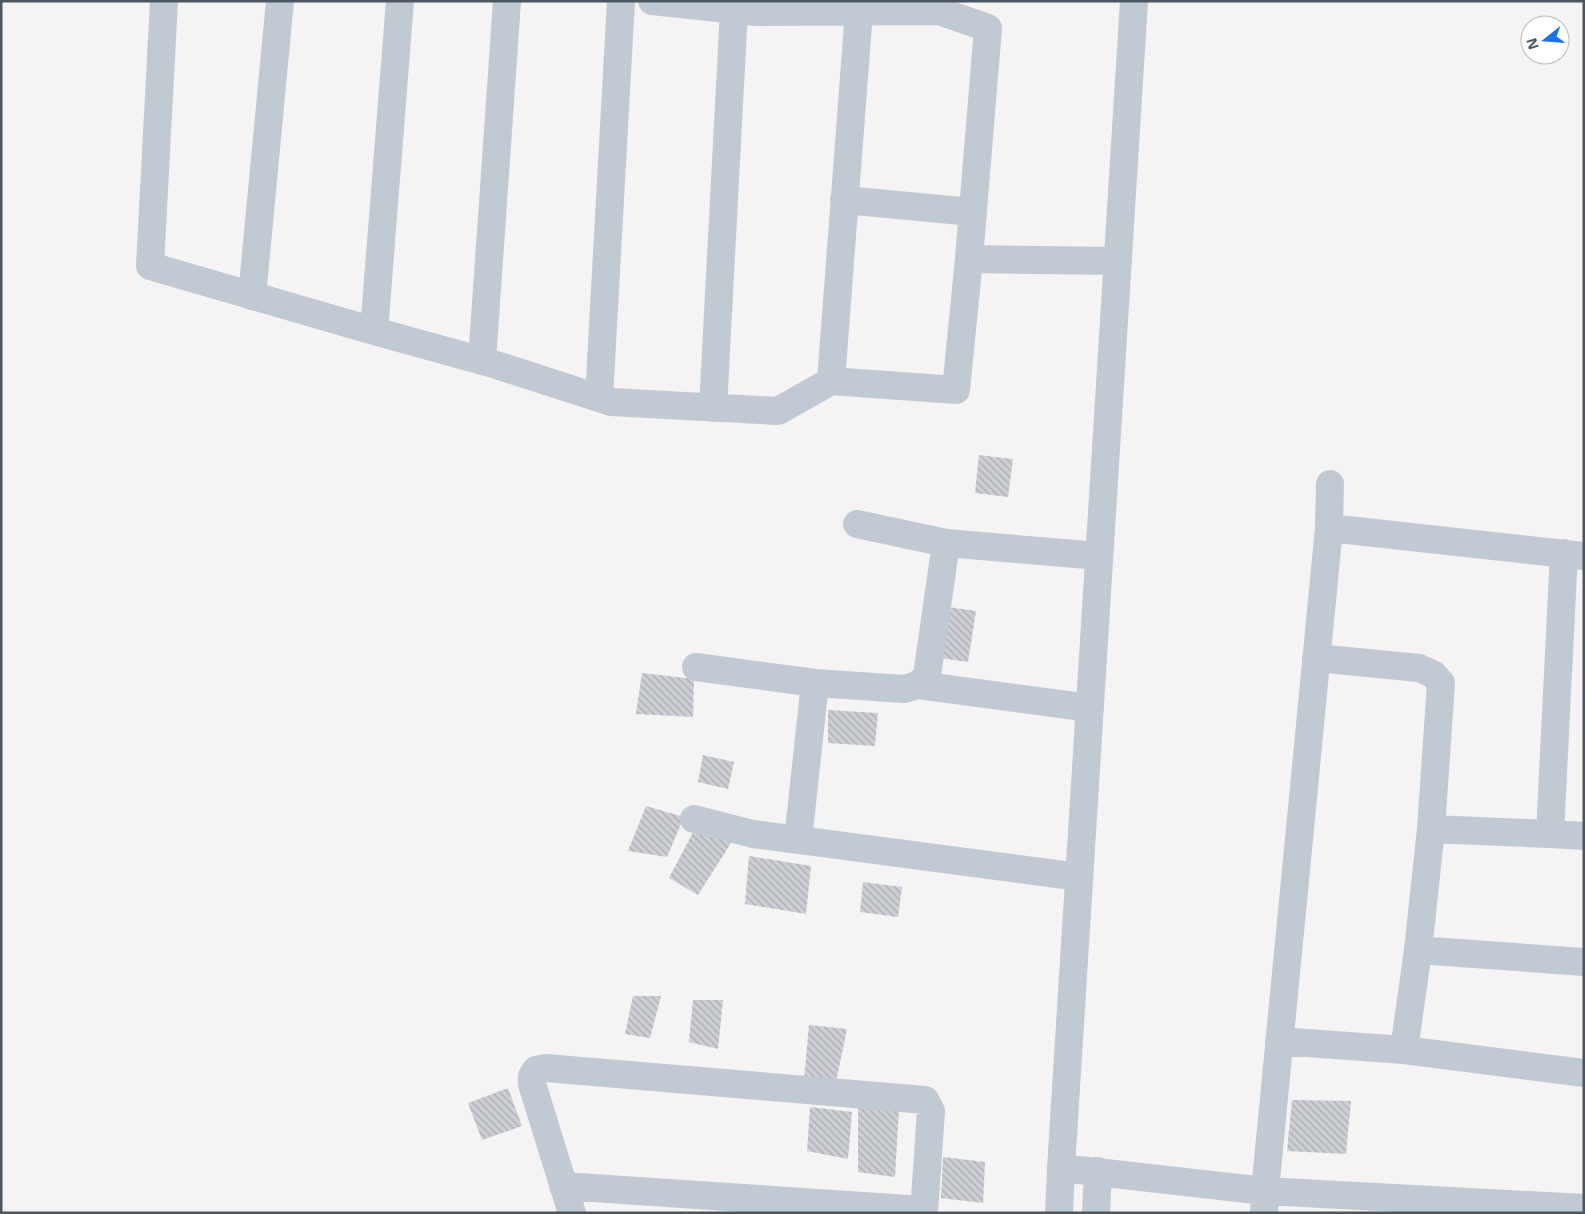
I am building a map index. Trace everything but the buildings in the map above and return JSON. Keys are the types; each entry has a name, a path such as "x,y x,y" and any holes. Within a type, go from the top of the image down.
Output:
{"street":[{"path":"164,1 150,266 374,332 482,361 612,402 778,411 830,382 956,390 988,28 938,10 756,12 652,1"},
{"path":"252,296 280,1"},
{"path":"374,332 400,1"},
{"path":"482,361 507,1"},
{"path":"599,398 621,1"},
{"path":"1059,1213 1134,1"},
{"path":"713,408 734,10"},
{"path":"830,382 859,11"},
{"path":"844,200 972,212"},
{"path":"969,259 1118,261"},
{"path":"1264,1202 1330,528 1330,484"},
{"path":"857,524 946,543 1099,556"},
{"path":"1330,528 1574,554 1550,834"},
{"path":"696,666 815,683 904,690 918,685 927,676 944,570 946,543"},
{"path":"1316,658 1419,668 1432,674 1441,683 1431,829 1418,950 1404,1050"},
{"path":"798,840 815,683"},
{"path":"918,685 1090,708"},
{"path":"694,818 753,834 1079,876"},
{"path":"1431,829 1584,836"},
{"path":"1418,950 1584,962"},
{"path":"1279,1041 1404,1050 1584,1073"},
{"path":"563,1186 924,1211 931,1111 925,1100 546,1068 536,1070 532,1076 532,1084 563,1186 572,1213"},
{"path":"1061,1168 1098,1171 1264,1202 1584,1208"},
{"path":"1096,1213 1098,1171"}]}
